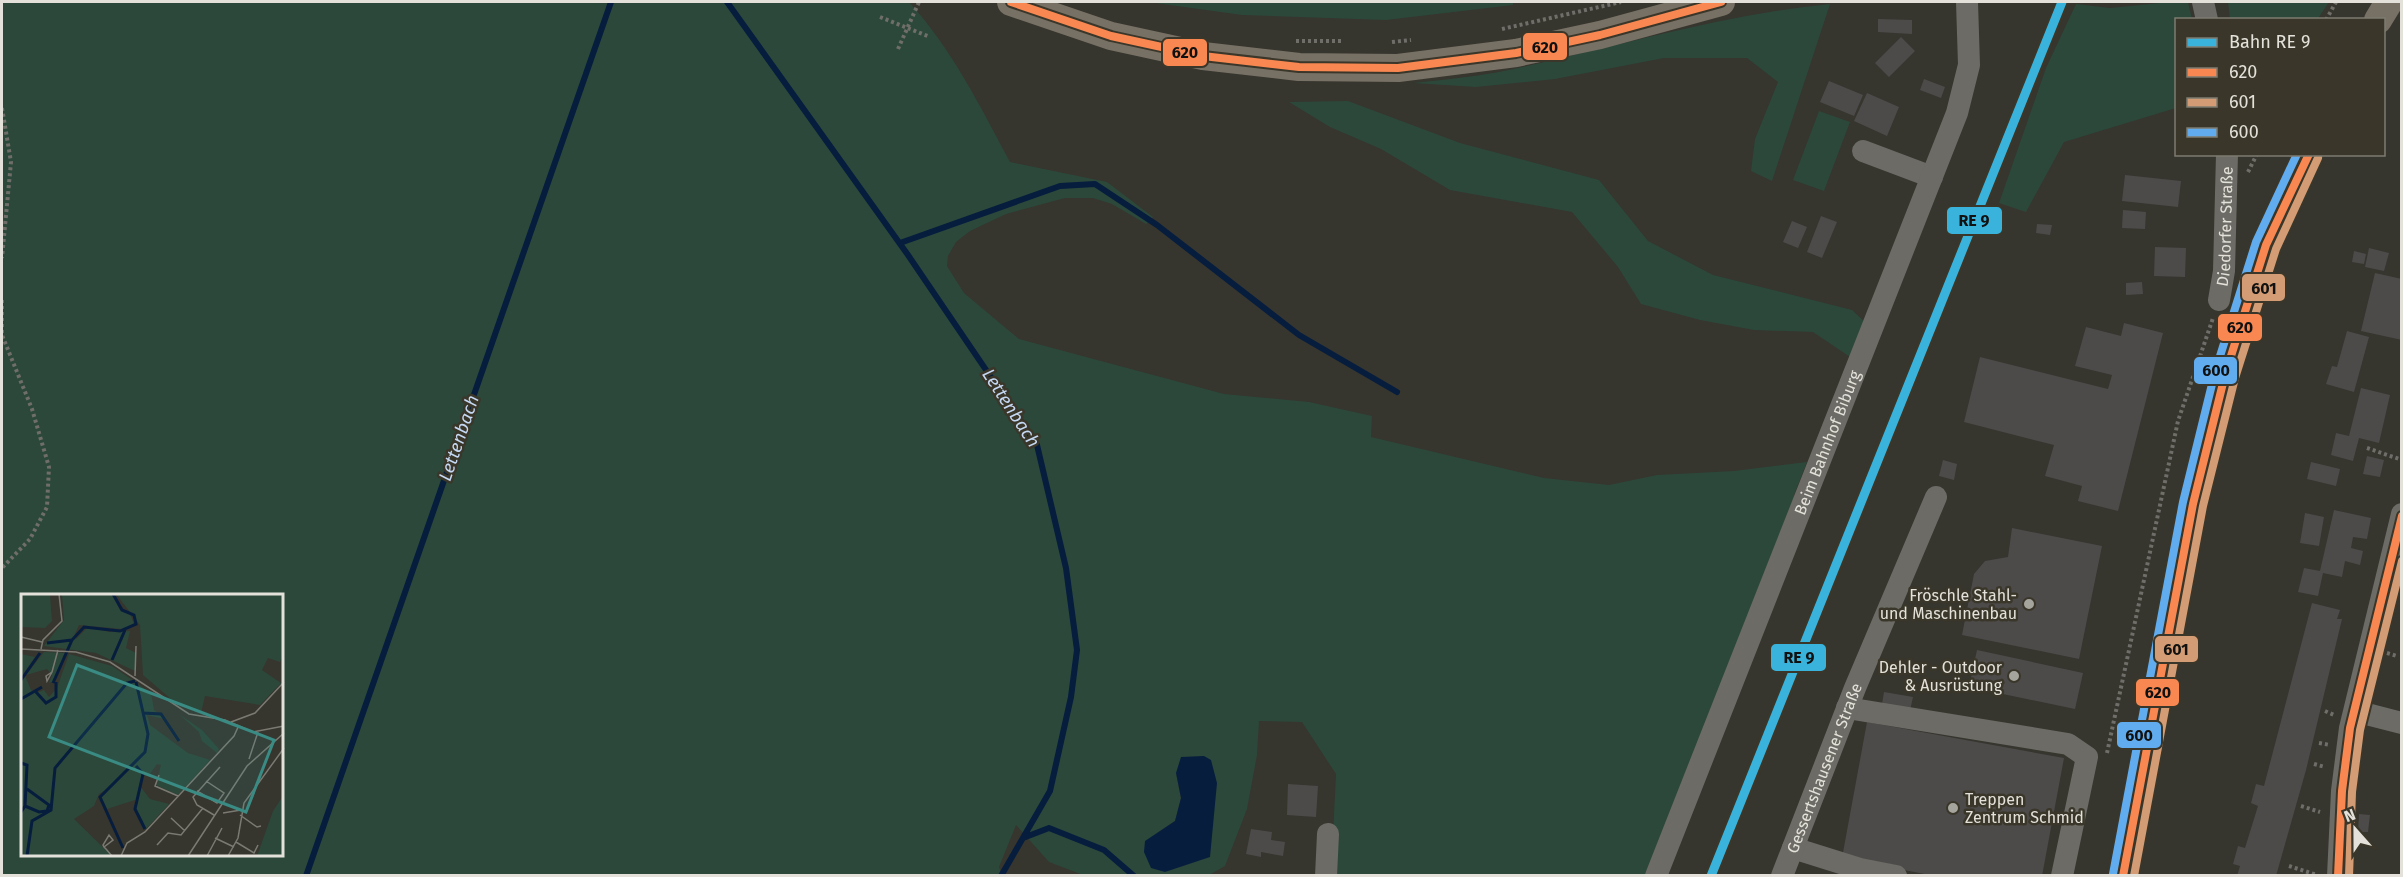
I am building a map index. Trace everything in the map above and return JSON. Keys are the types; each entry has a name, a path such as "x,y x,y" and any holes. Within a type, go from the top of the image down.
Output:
{"main road":[{"path":"1011,2 1111,36 1203,56 1299,67 1398,69 1516,53 1600,35 1721,2"},
{"path":"2379,18 2389,2"},
{"name":"Diedorfer Straße","path":"2123,876 2193,504 2225,375 2266,246 2307,156"}],"street":[{"name":"Beim Bahnhof Biburg","path":"1656,876 1965,88 1969,55 1967,2"},
{"path":"2203,2 2207,18"},
{"path":"1863,151 1932,177"},
{"name":"Diedorfer Straße","path":"2219,300 2224,271 2228,156"},
{"name":"Gessertshausener Straße","path":"1782,876 1847,708 1936,497"},
{"path":"2330,874 2355,711 2402,513"},
{"path":"1847,708 2068,744 2087,757 2062,876"},
{"path":"2355,711 2402,723"},
{"path":"1326,876 1328,834"},
{"path":"1793,848 1860,869 1896,876"}],"path":[{"path":"898,49 919,2"},
{"path":"1496,30 1621,2"},
{"path":"2327,18 2336,2"},
{"path":"880,17 930,37"},
{"path":"1383,42 1417,39"},
{"path":"1290,41 1348,41"},
{"path":"2,108 11,162 2,258"},
{"path":"2,300 2,335 32,409 50,467 47,507 30,539 2,568"},
{"path":"2107,757 2178,421 2219,300"},
{"path":"2367,448 2402,460"},
{"path":"2289,866 2330,874"}],"green space":[{"path":"2,2 909,2 952,59 1010,162 1107,182 1153,217 1146,224 1112,204 1093,198 1065,198 1006,214 970,231 956,242 948,256 947,266 964,293 1019,339 1224,394 1309,402 1372,416 1371,437 1544,478 1609,485 1657,475 1734,471 1807,462 1794,495 1794,519 1645,875 1331,875 1336,774 1302,722 1259,721 1257,755 1247,809 1225,866 1209,875 1083,875 1049,862 1016,825 999,867 1002,875 2,876","holes":["1176,773 1209,857 1157,833 1175,821 1181,798"]},
{"path":"1148,2 1513,2 1513,5 1386,20 1242,15"},
{"path":"2188,2 2192,18 2175,18 2175,108 2064,142 2026,212 1999,203 2046,68 2076,4 2110,8"},
{"path":"2228,2 2329,2 2318,18 2230,18"},
{"path":"1830,4 1772,181 1751,171 1755,139 1778,82 1747,58 1664,58 1555,79 1476,87 1413,83 1499,72 1705,24"},
{"path":"1348,101 1460,143 1599,180 1648,241 1713,275 1852,310 1867,324 1853,359 1813,332 1754,330 1700,320 1641,304 1618,267 1572,212 1450,190 1381,149 1330,127 1289,102"},
{"path":"1819,111 1850,122 1824,191 1793,180"}],"water":[{"path":"1204,756 1211,760 1217,783 1210,857 1165,872 1151,868 1144,852 1145,841 1175,821 1181,798 1176,773 1181,757"}],"building":[{"path":"1878,19 1912,20 1912,34 1878,32"},
{"path":"1901,37 1915,51 1889,77 1875,63"},
{"path":"1924,79 1945,87 1941,98 1920,90"},
{"path":"1829,81 1863,95 1854,116 1820,102"},
{"path":"1867,93 1899,107 1887,136 1854,121"},
{"path":"2125,175 2181,181 2178,207 2122,201"},
{"path":"2123,210 2146,212 2145,229 2122,228"},
{"path":"1821,216 1837,222 1822,258 1807,252"},
{"path":"1792,221 1807,227 1798,248 1783,242"},
{"path":"2037,224 2052,225 2050,235 2036,233"},
{"path":"2155,247 2186,248 2185,277 2154,276"},
{"path":"2369,248 2389,253 2384,271 2365,267"},
{"path":"2354,251 2366,254 2364,264 2352,262"},
{"path":"2375,273 2402,279 2402,340 2361,331"},
{"path":"2142,282 2143,294 2126,295 2126,283"},
{"path":"2124,323 2163,333 2118,511 2078,501 2082,486 2045,476 2054,445 1964,422 1980,357 2108,389 2112,375 2075,366 2086,327 2121,336"},
{"path":"2347,331 2369,337 2354,392 2326,384 2332,366 2337,367"},
{"path":"2361,388 2390,395 2379,443 2359,438 2353,461 2331,455 2336,433 2349,436"},
{"path":"2367,456 2384,460 2380,477 2363,474"},
{"path":"1943,460 1957,464 1954,480 1939,476"},
{"path":"2311,462 2340,469 2336,486 2307,479"},
{"path":"2334,510 2371,518 2367,539 2353,537 2351,548 2363,551 2360,565 2345,561 2342,577 2323,573 2318,596 2298,592 2304,568 2320,571"},
{"path":"2305,513 2324,517 2319,546 2300,543"},
{"name":"Fröschle Stahl- und Maschinenbau","path":"2012,528 2102,546 2079,659 1962,635 1974,574 1985,561 2008,557"},
{"path":"2312,603 2340,610 2337,619 2342,619 2306,770 2276,876 2237,876 2240,866 2233,864 2238,846 2245,848 2258,806 2251,803 2256,784 2264,786"},
{"path":"1977,650 2083,673 2075,709 1969,687"},
{"path":"1884,692 1913,697 1909,715 1881,710"},
{"name":"Treppen Zentrum Schmid","path":"1867,722 2064,758 2042,876 1935,876 1842,858"},
{"path":"1288,784 1318,786 1316,817 1287,815"},
{"path":"2359,814 2370,815 2368,832 2358,832"},
{"path":"1251,829 1272,832 1271,840 1285,842 1283,856 1261,852 1261,857 1246,854"}],"waterway":[{"name":"Lettenbach","path":"306,876 611,2"},
{"name":"Lettenbach","path":"727,2 908,255 1037,445 1066,568 1077,650 1071,697 1050,791 1001,876"},
{"path":"900,243 1060,186 1095,184 1157,225 1299,335 1397,392"},
{"path":"1023,838 1049,828 1104,850 1134,876"}],"transit line":[{"name":"620","path":"1011,2 1111,36 1203,56 1299,67 1398,68 1516,53 1600,35 1721,2"},
{"path":"1711,876 2062,2"},
{"name":"600","path":"2113,874 2183,502 2215,372 2256,242 2296,156"},
{"name":"620","path":"2123,876 2193,504 2225,375 2266,245 2308,156"},
{"name":"601","path":"2134,876 2203,506 2235,378 2276,249 2318,158"},
{"name":"620","path":"2338,876 2342,791 2350,728 2402,516"},
{"name":"601","path":"2349,876 2352,792 2360,730 2402,561"}],"place":[{"name":"Fröschle Stahl- und Maschinenbau","path":"2029,604"},
{"name":"Dehler - Outdoor & Ausrüstung","path":"2014,676"},
{"name":"Treppen Zentrum Schmid","path":"1953,808"}]}
